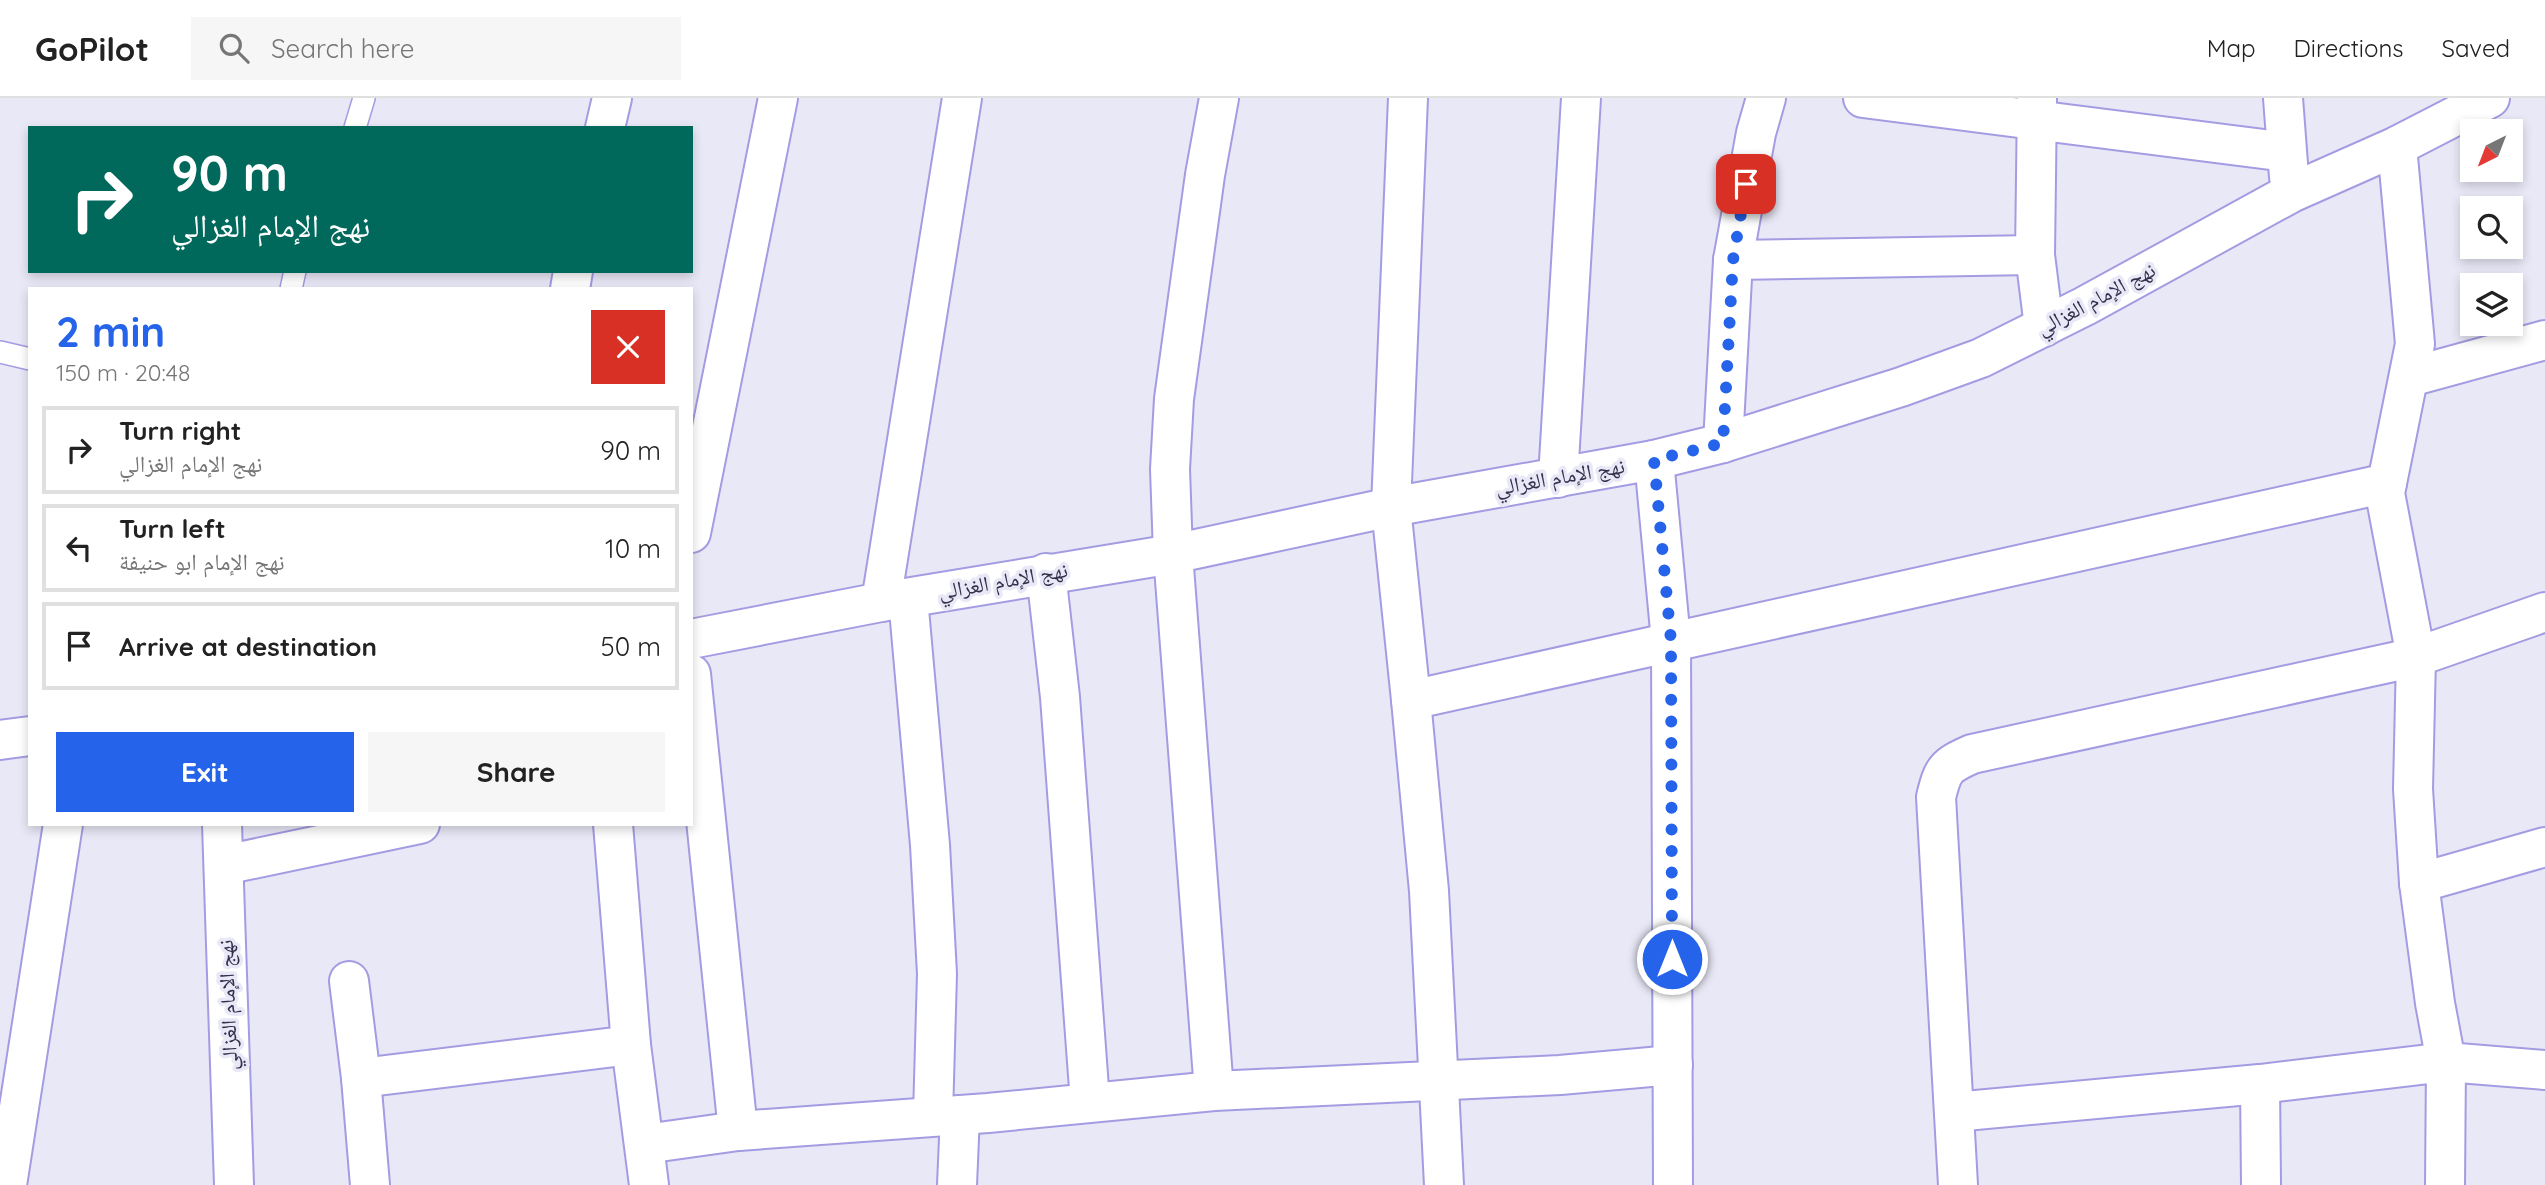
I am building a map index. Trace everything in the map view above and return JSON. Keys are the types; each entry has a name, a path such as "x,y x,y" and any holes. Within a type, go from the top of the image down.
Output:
{"street":[{"path":"606,126 612,98"},
{"path":"693,523 778,98"},
{"path":"957,1185 947,1115 930,845 895,600 962,98"},
{"path":"1214,1091 1173,554 1170,469 1174,400 1205,175 1219,98"},
{"path":"1408,98 1391,507 1429,891 1444,1185"},
{"path":"1558,478 1581,98"},
{"path":"1723,443 1733,260 1756,133 1766,98"},
{"path":"1863,98 2037,110 2286,152"},
{"path":"2283,98 2291,193"},
{"name":"نهج الإمام الغزالي","path":"693,639 1046,573 1173,554 1391,507 1654,460 1723,443 1924,379 1981,358 2044,327 2291,193 2397,146 2489,98"},
{"path":"2037,110 2035,254 2044,327"},
{"path":"2397,146 2415,331 2410,377 2387,482 2386,501 2416,657 2413,789 2419,883 2446,1062 2445,1185"},
{"path":"1733,260 2035,254"},
{"path":"2410,377 2545,340"},
{"path":"1654,460 1671,641 1673,1185"},
{"path":"1411,700 2387,482"},
{"path":"1046,573 1060,697 1090,1102"},
{"path":"1958,1185 1936,797 1942,774 1954,762 1972,754 2416,657 2545,612"},
{"path":"693,693 738,1132"},
{"path":"0,740 28,736"},
{"path":"7,1185 63,826"},
{"name":"نهج الإمام الغزالي","path":"222,826 234,1185"},
{"path":"224,865 410,826"},
{"path":"613,826 631,1045 649,1185"},
{"path":"2419,883 2545,847"},
{"path":"349,981 370,1185"},
{"path":"361,1078 631,1045"},
{"path":"1954,1112 2260,1084 2446,1062 2545,1070"},
{"path":"645,1144 738,1132 1214,1091 1560,1075 1672,1065"},
{"path":"2260,1084 2261,1185"}],"lane":[{"path":"356,126 364,98"},
{"path":"0,352 28,359"}],"route":[{"path":"1672,959 1671,641 1654,460 1723,443 1733,260 1746,184"}]}
